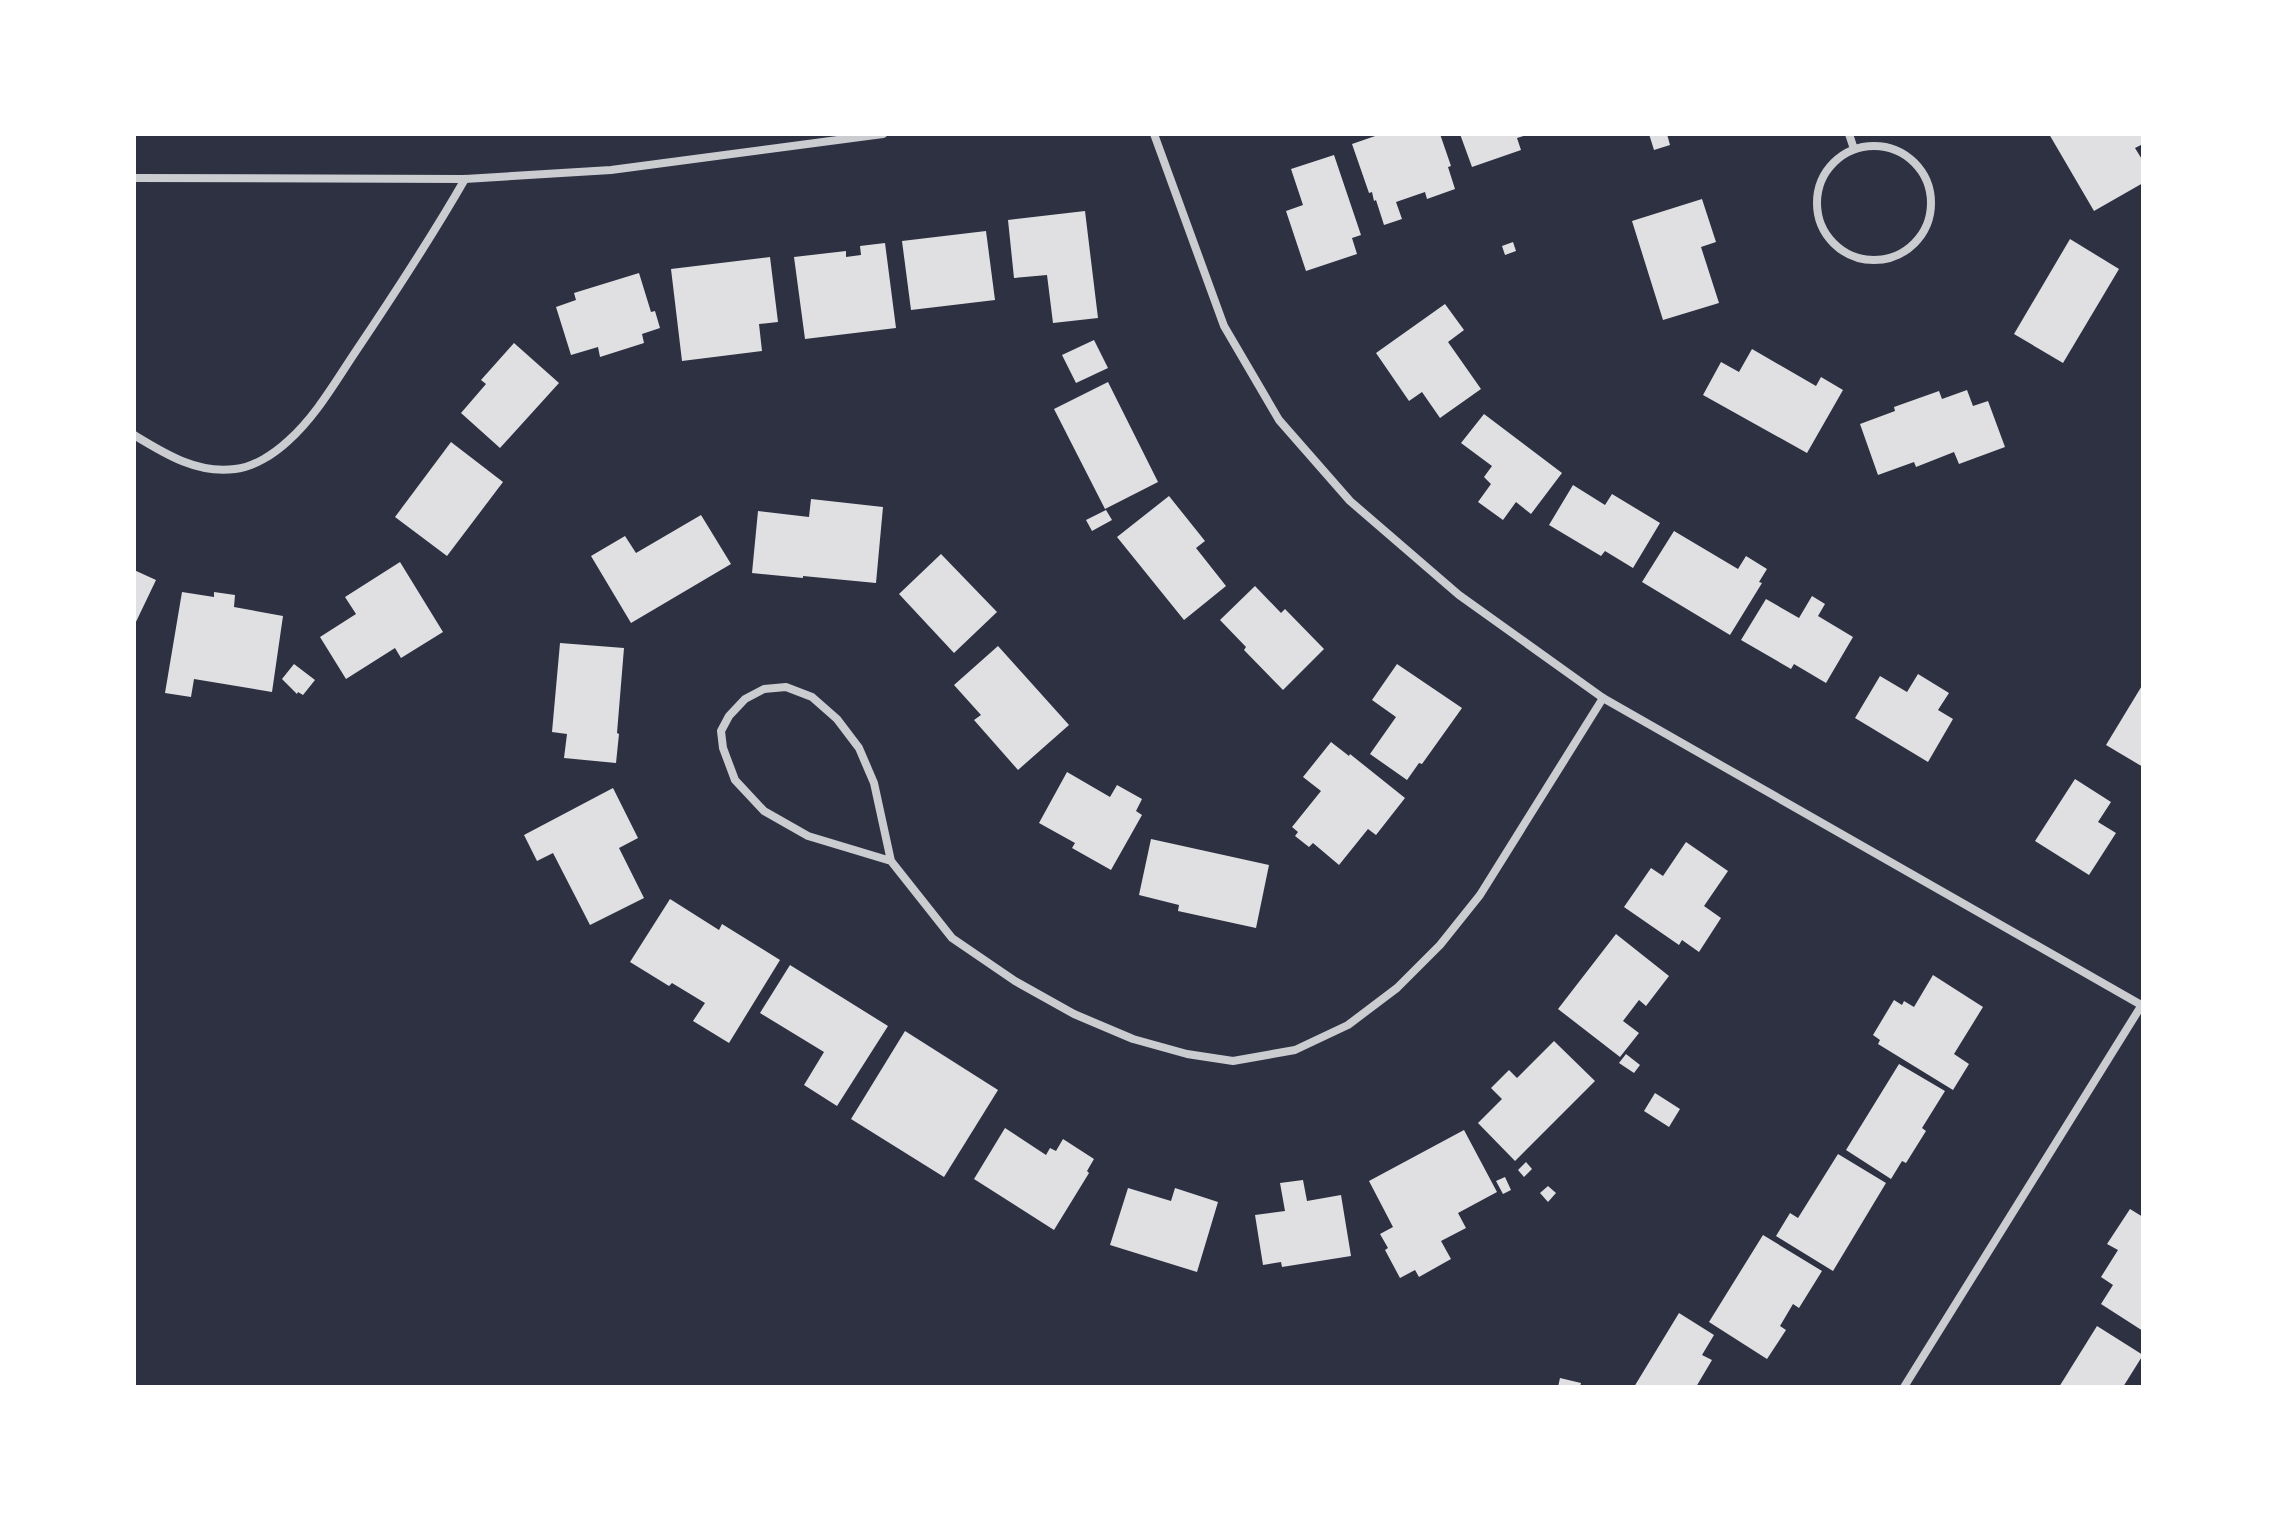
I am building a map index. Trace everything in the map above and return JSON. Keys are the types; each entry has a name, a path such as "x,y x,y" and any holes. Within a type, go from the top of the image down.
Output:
{"street":[{"path":"134,178 465,179 611,170 883,134"},
{"path":"1154,134 1224,326 1279,420 1350,501 1459,595 1603,698 2142,1004 1904,1387"},
{"path":"1849,134 1854,149"},
{"path":"1888,147 1910,159 1930,187 1932,207 1927,227 1913,246 1896,256 1879,261 1858,259 1840,249 1826,235 1819,220 1817,200 1822,181 1837,159 1854,149 1888,147"},
{"path":"134,435 163,453 204,469 237,469 261,461 289,441 315,411 421,256 465,179"},
{"path":"891,861 808,836 764,811 735,780 723,748 721,731 729,716 745,699 764,689 786,687 812,697 837,719 859,748 874,783 891,861 952,938 1015,981 1074,1014 1133,1039 1187,1054 1233,1061 1295,1050 1348,1025 1397,988 1440,945 1480,895 1603,698"}],"building":[{"path":"1381,134 1440,134 1455,189 1427,199 1425,192 1396,202 1402,219 1384,225 1352,144"},
{"path":"1460,134 1527,135 1517,138 1521,150 1472,167"},
{"path":"1649,134 1667,134 1670,145 1654,150"},
{"path":"2049,134 2143,134 2143,144 2135,148 2143,161 2143,183 2094,211"},
{"path":"1334,155 1361,235 1352,238 1357,254 1306,271 1286,211 1303,205 1291,169"},
{"path":"1702,199 1716,242 1701,247 1719,303 1663,320 1632,221"},
{"path":"1085,211 1098,318 1053,323 1047,275 1014,278 1008,220"},
{"path":"986,231 995,300 911,310 902,241"},
{"path":"2070,239 2119,269 2063,363 2014,334"},
{"path":"1513,242 1516,251 1505,255 1502,246"},
{"path":"885,243 896,328 805,339 794,257 846,251 846,257 861,255 860,246"},
{"path":"770,257 778,322 759,324 762,351 682,361 671,269"},
{"path":"639,273 651,312 655,311 660,328 642,334 644,343 600,357 598,347 571,355 556,307 576,300 574,293"},
{"path":"1445,304 1464,330 1448,342 1481,389 1440,418 1422,392 1409,401 1376,353"},
{"path":"1094,340 1108,368 1076,383 1062,355"},
{"path":"514,343 559,383 500,448 461,413 486,384 481,380"},
{"path":"1752,349 1816,386 1821,377 1843,390 1807,453 1703,395 1721,362 1739,372"},
{"path":"1108,382 1158,482 1105,509 1054,409"},
{"path":"1967,390 1973,406 1988,401 2005,447 1959,464 1954,452 1916,467 1914,462 1878,475 1860,424 1895,411 1894,407 1939,391 1942,399"},
{"path":"1484,414 1562,473 1531,514 1516,502 1503,520 1478,502 1491,484 1484,477 1492,466 1461,443"},
{"path":"451,442 503,482 447,556 395,517"},
{"path":"1573,485 1605,505 1612,494 1660,523 1633,568 1605,551 1601,556 1549,525"},
{"path":"1169,496 1205,541 1196,548 1226,586 1184,620 1117,537"},
{"path":"811,499 883,507 876,583 752,573 758,511 809,517"},
{"path":"1106,510 1112,520 1092,531 1086,520"},
{"path":"701,515 731,564 631,623 591,556 625,536 636,553"},
{"path":"1674,531 1738,569 1746,556 1767,569 1759,582 1762,583 1730,635 1642,582"},
{"path":"941,554 997,612 954,653 899,594"},
{"path":"400,562 443,632 401,658 395,648 346,679 320,637 356,614 345,597"},
{"path":"134,570 156,580 134,626"},
{"path":"1255,586 1281,613 1285,609 1324,649 1283,690 1220,620"},
{"path":"182,592 214,597 214,592 235,595 234,607 283,616 272,692 194,679 191,697 165,693"},
{"path":"1812,596 1825,604 1818,616 1853,637 1826,683 1794,664 1791,669 1741,640 1766,599 1799,618"},
{"path":"560,643 624,648 616,763 564,758 567,734 552,732"},
{"path":"998,646 1069,725 1018,770 974,720 981,715 954,685"},
{"path":"294,664 315,680 303,695 297,694 282,679"},
{"path":"1397,664 1462,708 1407,780 1370,754 1396,717 1372,700"},
{"path":"1918,674 1949,693 1938,710 1953,719 1928,762 1855,718 1880,676 1907,692"},
{"path":"2143,684 2143,767 2106,745"},
{"path":"1331,742 1405,798 1376,835 1368,829 1339,865 1313,843 1309,847 1295,836 1298,832 1292,827 1321,791 1303,777"},
{"path":"1067,772 1110,797 1117,785 1142,799 1136,811 1142,815 1111,870 1072,848 1075,843 1039,823"},
{"path":"2075,779 2111,802 2098,822 2116,833 2089,875 2035,841"},
{"path":"613,788 638,838 619,848 644,898 590,925 553,853 537,861 524,835"},
{"path":"1151,839 1269,865 1256,928 1178,911 1179,905 1139,895"},
{"path":"1686,842 1728,871 1704,906 1721,918 1699,952 1682,940 1679,945 1624,907 1651,868 1663,876"},
{"path":"670,899 719,930 722,924 780,960 729,1043 693,1021 705,1003 630,962"},
{"path":"1616,934 1669,976 1646,1006 1639,1000 1623,1021 1639,1033 1620,1057 1558,1009"},
{"path":"790,965 888,1026 837,1106 804,1085 824,1052 760,1013"},
{"path":"1933,975 1983,1007 1954,1054 1969,1064 1953,1090 1878,1044 1880,1040 1873,1035 1894,1000 1914,1007"},
{"path":"905,1031 998,1090 944,1177 851,1119"},
{"path":"1554,1041 1595,1081 1515,1161 1478,1123 1502,1099 1491,1088 1509,1070 1517,1078"},
{"path":"1626,1054 1640,1065 1634,1073 1619,1063"},
{"path":"1899,1064 1945,1091 1922,1128 1926,1131 1906,1163 1902,1161 1891,1179 1846,1150"},
{"path":"1655,1093 1680,1109 1669,1127 1644,1111"},
{"path":"1005,1128 1046,1155 1050,1148 1056,1151 1063,1139 1094,1159 1087,1171 1089,1173 1054,1230 974,1179"},
{"path":"1464,1130 1497,1192 1458,1213 1466,1228 1441,1241 1451,1259 1419,1277 1415,1270 1400,1278 1380,1234 1393,1227 1369,1181"},
{"path":"1838,1154 1886,1183 1833,1271 1776,1236 1790,1213 1798,1218"},
{"path":"1526,1162 1532,1169 1524,1177 1518,1170"},
{"path":"1505,1177 1511,1190 1503,1194 1496,1181"},
{"path":"1303,1180 1307,1201 1341,1195 1351,1256 1282,1267 1281,1262 1263,1265 1255,1215 1285,1211 1280,1183"},
{"path":"1548,1186 1556,1193 1548,1202 1540,1193"},
{"path":"1128,1188 1171,1201 1175,1188 1218,1202 1197,1272 1110,1245"},
{"path":"2130,1209 2143,1217 2143,1331 2101,1304 2113,1285 2101,1277 2118,1250 2107,1244"},
{"path":"1763,1235 1822,1271 1799,1308 1793,1304 1780,1326 1786,1330 1767,1359 1709,1322"},
{"path":"1679,1313 1714,1335 1702,1355 1712,1360 1696,1387 1634,1387"},
{"path":"2097,1326 2143,1355 2123,1387 2059,1387"},
{"path":"1560,1378 1581,1383 1580,1387 1558,1387"}]}
